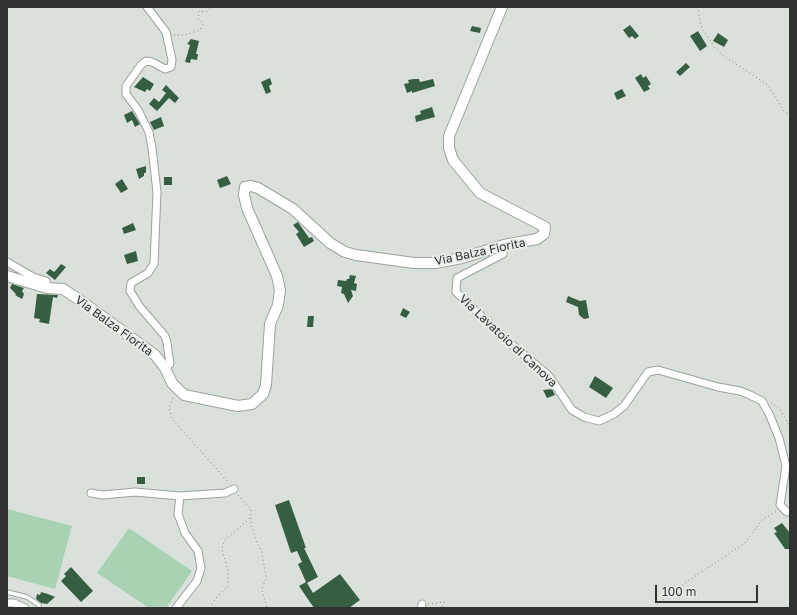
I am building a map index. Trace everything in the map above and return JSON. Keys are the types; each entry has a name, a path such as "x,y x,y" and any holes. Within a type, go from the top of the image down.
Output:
{"street":[{"path":"147,7 166,32 172,56 171,67 165,68 152,62 146,62 141,65 126,86 126,94 138,110 149,132 157,192 154,264 148,273 133,280 130,291 140,307 168,343 170,364 165,368"},
{"name":"Via Balza Fiorita","path":"7,276 47,288 63,289 84,303 146,348 165,368 178,390 184,395 238,406 252,404 263,394 266,385 270,324 278,305 280,290 277,276 247,208 244,195 245,187 251,186 264,191 293,209 330,243 345,252 356,255 414,263 436,263 462,258 504,245 537,239 544,234 545,226 480,193 453,160 449,148 449,136 502,7"},
{"name":"Via Lavatoio di Canova","path":"504,245 503,254 457,278 456,292 510,343 549,376 572,410 584,417 599,421 614,414 624,406 648,372 658,370 718,387 740,391 750,395 762,402 770,416 779,438 786,466 780,505 782,508"},
{"path":"7,262 33,277 46,281 47,288"},
{"path":"91,493 103,495 135,492 180,496 225,493 234,489"},
{"path":"176,608 197,581 201,568 198,551 185,533 178,514 180,496"},
{"path":"782,508 787,512 790,512"},
{"path":"7,603 14,603 26,608"}],"lane":[{"path":"7,592 27,597 39,605 40,608"}],"path":[{"path":"166,32 185,36 200,30 203,24 198,19 199,11 205,12 212,7"},
{"path":"699,7 698,9 701,26 715,48 725,57 768,85 784,111 790,115"},
{"path":"178,390 169,408 173,420 194,441 234,489 242,501 251,509 251,518 256,540 262,552 266,577 262,590 267,608"},
{"path":"654,608 673,591 745,543 762,520 782,508"},
{"path":"210,608 216,598 228,586 228,570 222,550 224,541 251,518"},
{"path":"421,606 444,602 442,608"}],"green space":[{"path":"7,509 72,526 55,589 7,576"},
{"path":"129,528 192,571 166,608 149,608 97,573"}],"building":[{"path":"630,25 639,36 635,39 632,36 629,38 623,30"},
{"path":"472,26 481,28 480,33 470,31"},
{"path":"698,31 707,46 700,51 690,36"},
{"path":"718,33 728,40 724,47 713,41"},
{"path":"191,39 199,41 196,54 198,54 197,60 191,59 190,63 185,62 190,45 187,44"},
{"path":"686,63 690,67 680,76 676,72"},
{"path":"641,74 643,78 646,76 651,84 648,86 650,89 644,92 635,78"},
{"path":"143,77 154,84 150,91 147,89 145,92 134,87"},
{"path":"270,78 272,84 269,86 271,92 266,94 261,82"},
{"path":"419,79 420,82 433,79 435,86 412,93 412,91 407,93 404,84 409,83 408,80"},
{"path":"166,85 179,98 175,103 169,98 157,111 149,104 154,98 159,102 166,93 162,90"},
{"path":"622,89 626,96 617,100 614,93"},
{"path":"432,107 435,117 416,122 415,116 421,114 420,111"},
{"path":"132,111 140,124 135,127 132,120 127,123 124,115"},
{"path":"161,117 164,126 154,130 150,122"},
{"path":"146,166 146,173 144,173 144,176 139,179 136,169"},
{"path":"227,176 231,184 220,188 217,180"},
{"path":"164,177 172,177 172,185 164,185"},
{"path":"122,179 128,189 121,193 115,184"},
{"path":"298,222 309,238 312,237 314,241 304,247 296,234 299,232 293,225"},
{"path":"133,223 136,230 124,234 122,228"},
{"path":"136,251 138,261 127,264 124,255"},
{"path":"61,264 66,267 55,280 46,273 50,269 54,272"},
{"path":"350,275 356,276 354,283 357,284 356,291 351,290 353,296 348,303 344,294 341,293 342,287 337,286 338,280 346,281 349,279"},
{"path":"12,284 24,288 22,291 24,294 22,299 15,295 16,294 10,288"},
{"path":"37,294 58,295 57,298 53,297 49,324 39,322 40,319 34,318"},
{"path":"568,296 580,301 586,300 589,318 584,319 579,315 578,307 566,302"},
{"path":"403,308 410,312 406,318 400,315"},
{"path":"308,316 314,316 313,327 307,327"},
{"path":"595,376 613,388 606,398 589,387"},
{"path":"552,389 555,395 547,398 543,390"},
{"path":"137,477 145,477 145,484 137,484"},
{"path":"289,500 306,548 304,548 318,577 307,583 313,593 340,574 360,600 349,608 314,608 299,586 306,582 298,564 302,562 297,551 291,553 275,505"},
{"path":"782,523 790,533 790,549 785,549 774,533 777,532 774,528"},
{"path":"71,567 93,591 81,602 61,581 66,576 64,574"},
{"path":"41,592 55,597 47,604 41,603 36,599 37,594 40,595"}]}
